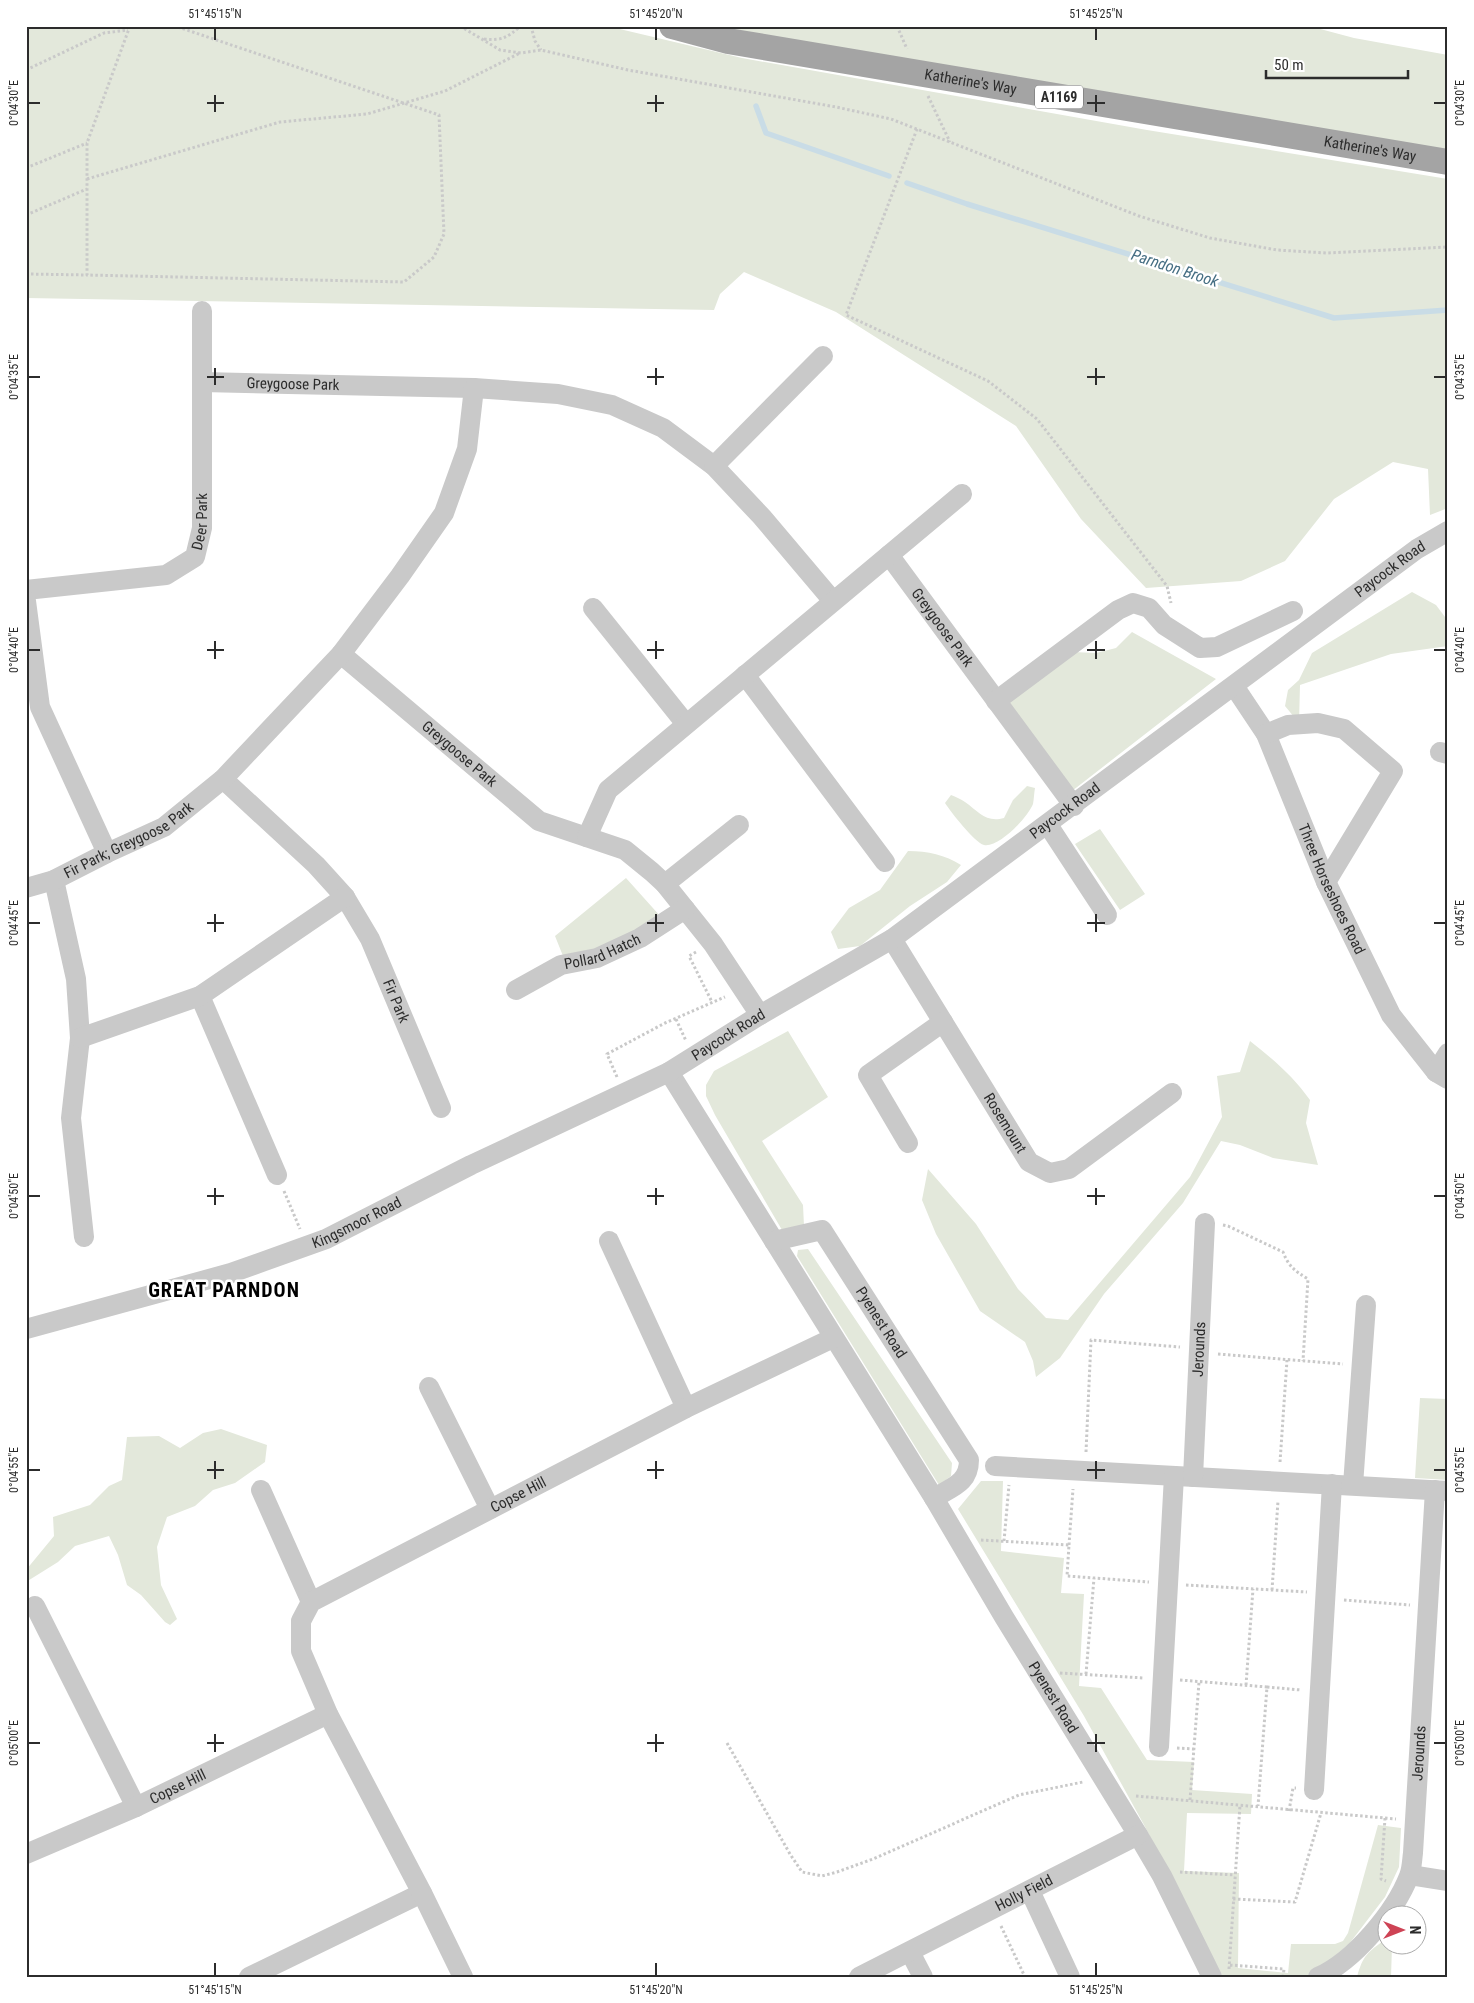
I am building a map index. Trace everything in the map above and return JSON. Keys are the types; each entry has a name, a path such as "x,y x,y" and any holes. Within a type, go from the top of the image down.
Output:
{"main road":[{"name":"Katherine's Way","path":"672,26 728,41 756,46 1448,162"}],"street":[{"name":"Deer Park","path":"26,590 166,575 196,558 202,528 202,310"},
{"path":"714,466 823,356"},
{"name":"Greygoose Park","path":"202,382 474,388 558,394 612,405 663,428 714,466 762,517 833,601"},
{"path":"223,779 341,654 400,576 444,513 467,449 474,388"},
{"path":"587,837 608,790 962,494"},
{"name":"Paycock Road","path":"669,1072 760,1015 892,939 1074,806 1417,549 1448,531"},
{"name":"Greygoose Park","path":"888,555 1074,806"},
{"path":"26,601 33,708 107,853"},
{"path":"996,700 1118,610 1133,603 1148,608 1164,625 1200,648 1217,647 1293,611"},
{"path":"593,608 686,724"},
{"name":"Greygoose Park","path":"341,654 539,821 625,850 665,884 712,944 760,1015"},
{"path":"745,675 885,862"},
{"name":"Three Horseshoes Road","path":"1234,686 1266,734 1326,882 1391,1015 1442,1076"},
{"path":"1266,734 1288,725 1318,723 1344,730 1393,771 1326,882"},
{"name":"Fir Park; Greygoose Park","path":"26,888 54,880 164,827 223,779"},
{"name":"Fir Park","path":"223,779 316,865 345,897 370,939 441,1108"},
{"path":"665,884 739,825"},
{"path":"1048,825 1107,915"},
{"path":"54,880 76,979 80,1038 71,1118 84,1237"},
{"path":"80,1038 200,996 345,897"},
{"name":"Pollard Hatch","path":"516,990 561,965 596,958 640,938 685,908"},
{"name":"Rosemount","path":"892,939 1029,1162 1050,1173 1069,1169 1172,1094"},
{"path":"200,996 277,1174"},
{"path":"908,1143 868,1075 943,1022"},
{"path":"1442,1076 1448,1053"},
{"name":"Kingsmoor Road","path":"26,1329 231,1272 326,1239 471,1165 669,1072"},
{"name":"Pyenest Road","path":"669,1072 934,1498 1138,1835 1162,1876 1212,1977"},
{"name":"Jerounds","path":"1159,1747 1168,1584 1184,1476 1205,1223"},
{"name":"Pyenest Road","path":"774,1241 822,1230 969,1460 969,1472 962,1480 934,1498"},
{"path":"609,1241 686,1408"},
{"path":"1353,1485 1366,1305"},
{"name":"Copse Hill","path":"312,1602 686,1408 833,1338"},
{"path":"429,1387 490,1509"},
{"name":"Jerounds","path":"1003,1466 1442,1490 1428,1606 1414,1820 1406,1881 1344,1971 1318,1977"},
{"path":"1314,1790 1332,1484"},
{"path":"261,1490 312,1602 301,1621 301,1650 328,1714 422,1893 463,1977"},
{"path":"35,1606 136,1807"},
{"name":"Copse Hill","path":"26,1854 136,1807 328,1714"},
{"name":"Holly Field","path":"859,1977 994,1910 1138,1835"},
{"path":"1406,1881 1448,1881"},
{"path":"1030,1891 1070,1977"},
{"path":"249,1977 422,1893"},
{"path":"910,1952 923,1977"}],"path":[{"path":"26,274 404,282 434,257 444,234 439,115 175,26"},
{"path":"460,26 500,50 521,53 541,50 710,86 836,106 891,119 1139,216 1210,238 1277,250 1327,253 1448,247"},
{"path":"482,39 498,40 508,37 522,26"},
{"path":"531,26 535,41 541,50"},
{"path":"26,70 104,32 129,28 87,143 87,275"},
{"path":"87,179 280,122 367,114 445,91 521,53"},
{"path":"917,129 846,316 988,381 1037,419 1167,586 1179,634"},
{"path":"26,168 87,143"},
{"path":"26,215 87,188"},
{"path":"689,956 712,1002"},
{"path":"625,1093 607,1054 676,1018 733,994"},
{"path":"676,1018 687,1041"},
{"path":"277,1174 307,1246"},
{"path":"1205,1223 1228,1226 1283,1252 1293,1271 1308,1279 1303,1361"},
{"path":"1272,1590 1287,1360"},
{"path":"1003,1466 1004,1541"},
{"path":"1075,1470 1067,1576 1272,1590 1428,1606"},
{"path":"958,1539 1069,1545"},
{"path":"1086,1674 1094,1578"},
{"path":"1246,1685 1253,1589"},
{"path":"1038,1671 1302,1690 1302,1696 1319,1698"},
{"path":"1190,1800 1199,1682"},
{"path":"1258,1806 1267,1687"},
{"path":"727,1743 802,1872 822,1876 873,1860 1018,1794 1108,1787 1190,1800 1258,1806 1289,1811 1414,1820"},
{"path":"1229,1977 1240,1805"},
{"path":"1233,1899 1295,1902 1321,1813"},
{"path":"1385,1818 1381,1879 1406,1881"},
{"path":"1162,1876 1178,1872 1235,1875"},
{"path":"994,1910 1025,1977"},
{"path":"1230,1965 1284,1969 1283,1977"}],"shaded area":[{"path":"26,26 607,26 742,58 1147,130 1448,179 1448,508 1430,515 1428,469 1393,462 1334,499 1285,561 1241,581 1146,588 1081,519 1016,426 836,312 744,272 720,294 714,310 26,298"},
{"path":"708,26 1309,26 1354,38 1448,55 1448,155"},
{"path":"1412,592 1436,605 1448,621 1448,646 1391,654 1300,685 1299,723 1285,706 1288,690 1299,680 1312,653"},
{"path":"1132,632 1216,679 1072,791 1009,702 1073,652 1096,653 1116,648"},
{"path":"1027,786 1035,788 1033,804 1030,810 1005,837 990,845 980,843 963,826 945,803 951,795 987,818 1004,818 1013,800"},
{"path":"1100,829 1145,894 1120,910 1075,844"},
{"path":"908,851 936,854 961,865 947,882 910,906 860,946 838,949 831,932 849,908 880,890"},
{"path":"626,878 661,917 597,958 565,961 555,936"},
{"path":"788,1031 828,1097 762,1141 803,1205 804,1226 782,1230 715,1115 706,1096 706,1085 714,1071"},
{"path":"1250,1041 1282,1068 1310,1100 1306,1123 1318,1165 1273,1158 1240,1145 1221,1141 1183,1203 1104,1294 1060,1358 1036,1377 1033,1361 1025,1342 980,1311 936,1234 922,1200 928,1169 976,1224 1018,1289 1046,1318 1068,1320 1190,1177 1222,1117 1217,1076 1240,1072"},
{"path":"808,1249 952,1463 951,1476 939,1485 797,1256 798,1250"},
{"path":"1420,1398 1448,1399 1448,1480 1415,1478"},
{"path":"221,1429 267,1445 265,1462 235,1483 213,1490 195,1506 167,1517 157,1547 161,1585 177,1619 170,1625 165,1622 141,1595 127,1585 118,1555 109,1536 75,1546 58,1562 26,1582 26,1570 54,1536 53,1517 90,1505 109,1486 122,1480 127,1437 159,1436 180,1448 203,1433"},
{"path":"981,1481 1003,1481 1001,1551 1064,1558 1061,1593 1084,1594 1079,1686 1101,1688 1147,1760 1194,1762 1192,1790 1252,1794 1251,1814 1187,1813 1184,1871 1239,1873 1238,1968 1288,1973 1291,1944 1335,1944 1343,1941 1348,1933 1378,1825 1401,1828 1399,1867 1385,1897 1376,1906 1376,1909 1349,1944 1317,1971 1303,1977 1223,1977 1143,1823 1084,1716 958,1509"},
{"path":"1375,1947 1376,1956 1392,1956 1391,1977 1357,1977 1367,1955"}],"waterway":[{"name":"Parndon Brook","path":"756,106 766,133 889,176"},
{"name":"Parndon Brook","path":"907,183 967,204 1334,318 1448,310"}],"district":[{"name":"GREAT PARNDON","path":"224,1290"}]}
